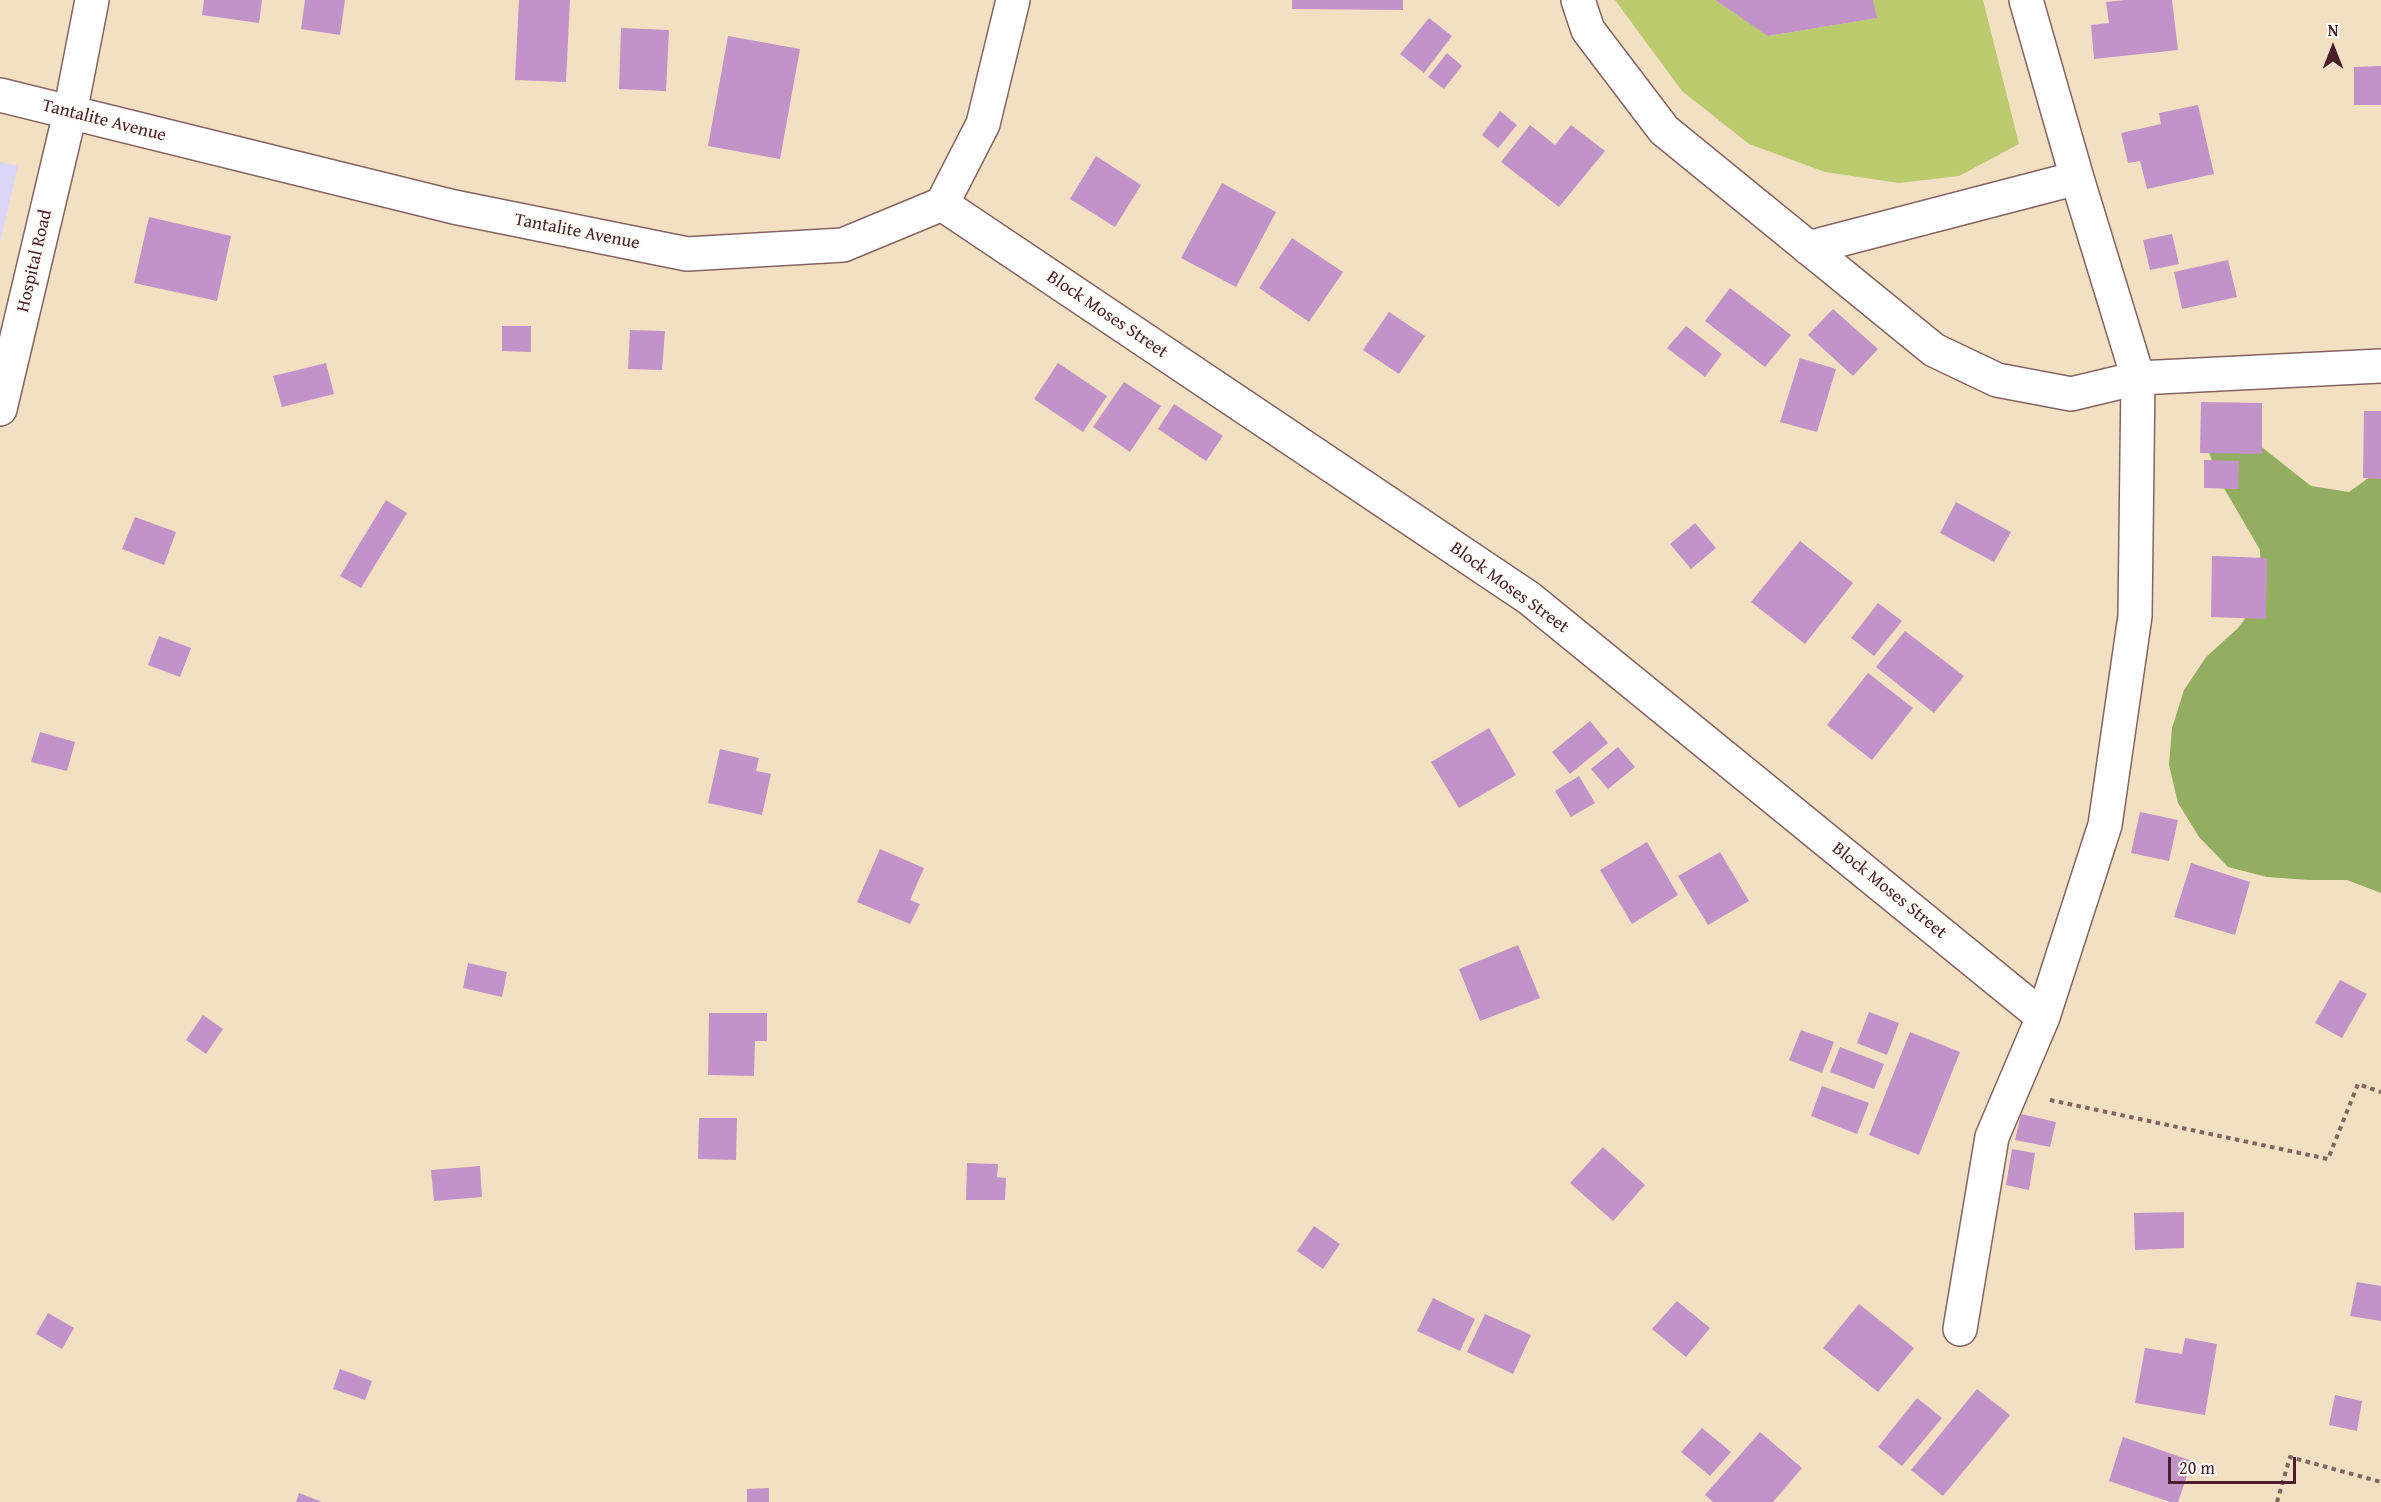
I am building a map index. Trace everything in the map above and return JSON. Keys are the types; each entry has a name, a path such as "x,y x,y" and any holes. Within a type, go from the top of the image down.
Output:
{"street":[{"name":"Hospital Road","path":"0,409 70,112 92,0"},
{"path":"942,204 983,124 1013,0"},
{"path":"1578,0 1588,30 1664,129 1934,350 1997,380 2071,394 2138,378 2381,366"},
{"path":"1960,1329 1992,1137 2043,1017 2105,825 2135,616 2138,378 2026,0"},
{"name":"Tantalite Avenue","path":"0,95 454,207 687,254 843,245 942,204"},
{"path":"1808,248 2077,178"},
{"name":"Block Moses Street","path":"942,204 1529,598 2043,1017"}],"path":[{"path":"2011,1091 2328,1159 2358,1084 2381,1092"},
{"path":"2277,1502 2290,1457 2381,1482"}],"shaded area":[{"path":"0,162 18,166 0,243"}],"green space":[{"path":"1615,0 1715,0 1769,36 1876,18 1873,0 1983,0 2019,144 1959,176 1899,183 1825,172 1749,144 1682,91"},
{"path":"2249,437 2311,486 2349,492 2381,469 2381,893 2347,880 2267,877 2228,867 2199,837 2178,803 2169,765 2172,728 2184,690 2206,657 2237,629 2262,597 2260,550 2218,478 2205,441"}],"building":[{"path":"204,0 262,0 259,23 202,15"},
{"path":"305,0 345,0 340,35 301,29"},
{"path":"519,0 570,0 566,82 515,80"},
{"path":"1292,0 1403,0 1403,10 1292,9"},
{"path":"1715,0 1873,0 1877,18 1768,36"},
{"path":"2172,0 2178,50 2094,59 2091,25 2109,23 2106,2"},
{"path":"1429,18 1452,36 1424,73 1400,54"},
{"path":"621,28 669,30 666,91 619,89"},
{"path":"728,36 800,49 780,159 708,146"},
{"path":"1447,53 1462,66 1444,89 1428,77"},
{"path":"2381,66 2381,105 2354,105 2354,67"},
{"path":"2198,105 2214,174 2147,189 2140,161 2128,163 2121,133 2161,124 2159,113"},
{"path":"1500,111 1517,125 1498,148 1482,135"},
{"path":"1530,125 1555,145 1571,125 1605,151 1559,207 1501,162"},
{"path":"1096,156 1141,185 1115,227 1070,199"},
{"path":"1222,183 1276,212 1236,287 1181,258"},
{"path":"149,217 231,236 217,301 134,283"},
{"path":"2172,234 2179,264 2150,270 2143,240"},
{"path":"1292,238 1343,272 1309,322 1259,288"},
{"path":"2228,260 2237,297 2182,309 2174,272"},
{"path":"1730,288 1791,335 1765,367 1705,321"},
{"path":"1833,309 1878,349 1853,376 1808,335"},
{"path":"1389,312 1425,336 1399,374 1363,350"},
{"path":"502,326 531,326 531,352 502,351"},
{"path":"1686,326 1722,354 1705,377 1667,348"},
{"path":"630,330 665,331 662,370 628,369"},
{"path":"1800,358 1836,369 1817,432 1780,422"},
{"path":"326,363 334,394 282,407 273,376"},
{"path":"1058,363 1107,396 1083,432 1034,399"},
{"path":"1124,382 1161,406 1130,452 1093,427"},
{"path":"2201,402 2262,403 2262,454 2200,453"},
{"path":"1174,404 1223,436 1206,461 1158,429"},
{"path":"2364,411 2381,411 2381,479 2363,478"},
{"path":"2204,460 2239,461 2238,489 2204,488"},
{"path":"386,500 407,513 361,588 340,576"},
{"path":"1956,502 2011,532 1994,562 1940,533"},
{"path":"135,517 176,532 164,565 122,549"},
{"path":"1695,523 1716,548 1691,569 1670,544"},
{"path":"1800,541 1853,583 1805,644 1751,602"},
{"path":"2212,556 2267,558 2266,619 2211,617"},
{"path":"1878,603 1902,621 1874,656 1851,638"},
{"path":"1905,631 1964,676 1934,713 1876,667"},
{"path":"159,636 191,648 180,677 148,665"},
{"path":"1868,673 1913,708 1872,760 1827,725"},
{"path":"1590,721 1608,743 1570,774 1552,752"},
{"path":"1489,728 1516,775 1459,808 1431,762"},
{"path":"40,732 75,742 67,771 31,762"},
{"path":"1618,747 1635,767 1608,789 1591,769"},
{"path":"720,749 759,758 756,771 771,774 762,815 708,803"},
{"path":"1579,776 1595,803 1571,817 1555,791"},
{"path":"2140,812 2178,820 2169,861 2131,853"},
{"path":"1647,842 1678,895 1632,924 1600,870"},
{"path":"880,849 924,868 910,900 920,904 910,924 857,902"},
{"path":"1720,852 1749,901 1708,925 1678,876"},
{"path":"2191,863 2250,882 2235,935 2174,917"},
{"path":"1518,945 1540,998 1480,1021 1459,969"},
{"path":"468,963 507,972 502,997 463,988"},
{"path":"2340,980 2367,994 2342,1038 2315,1023"},
{"path":"1869,1012 1899,1023 1887,1055 1857,1043"},
{"path":"709,1013 767,1013 767,1041 755,1041 754,1076 708,1075"},
{"path":"203,1015 223,1029 206,1054 186,1040"},
{"path":"1801,1030 1834,1042 1822,1073 1789,1060"},
{"path":"1910,1032 1960,1052 1919,1155 1869,1135"},
{"path":"1840,1047 1884,1064 1874,1089 1830,1072"},
{"path":"1822,1086 1869,1103 1857,1134 1811,1116"},
{"path":"2021,1114 2056,1122 2050,1147 2015,1140"},
{"path":"699,1118 737,1118 736,1160 698,1159"},
{"path":"1603,1147 1645,1185 1613,1221 1570,1183"},
{"path":"2012,1149 2035,1153 2029,1190 2006,1185"},
{"path":"967,1163 998,1164 997,1177 1006,1178 1005,1200 966,1200"},
{"path":"480,1166 482,1197 434,1201 431,1170"},
{"path":"2184,1212 2184,1248 2135,1250 2134,1213"},
{"path":"1314,1226 1340,1244 1323,1269 1297,1251"},
{"path":"2357,1282 2381,1286 2381,1321 2350,1316"},
{"path":"1433,1298 1475,1319 1460,1351 1417,1331"},
{"path":"1677,1301 1710,1328 1686,1357 1652,1329"},
{"path":"1859,1304 1914,1348 1878,1392 1823,1348"},
{"path":"48,1313 74,1328 62,1349 36,1334"},
{"path":"1485,1314 1531,1335 1513,1374 1467,1352"},
{"path":"2185,1338 2217,1344 2205,1415 2135,1403 2145,1348 2182,1354"},
{"path":"340,1369 372,1381 365,1400 333,1389"},
{"path":"1977,1389 2010,1415 1943,1496 1911,1470"},
{"path":"2335,1395 2362,1401 2357,1431 2329,1425"},
{"path":"1917,1398 1942,1418 1902,1466 1878,1447"},
{"path":"1702,1428 1731,1452 1710,1476 1681,1452"},
{"path":"1760,1432 1802,1468 1773,1502 1713,1502 1705,1495"},
{"path":"2123,1437 2192,1461 2178,1502 2170,1502 2109,1481"},
{"path":"769,1488 769,1502 747,1502 747,1489"},
{"path":"299,1493 322,1502 296,1502"}]}
